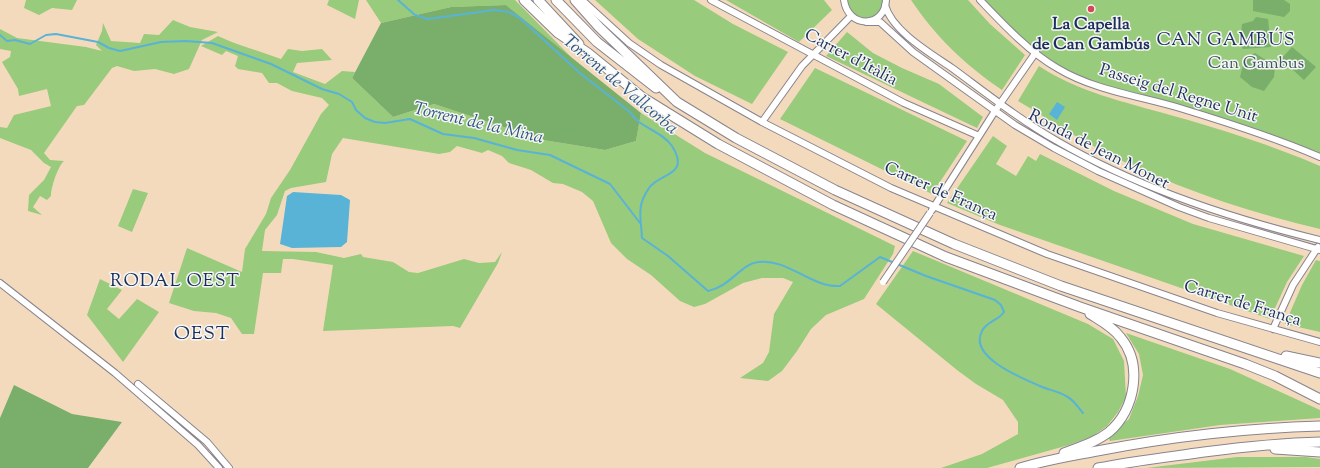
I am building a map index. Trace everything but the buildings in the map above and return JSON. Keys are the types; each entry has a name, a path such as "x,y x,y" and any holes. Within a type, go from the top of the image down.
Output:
{"highway":[{"path":"524,0 558,33 588,53 642,97 718,144 792,184 946,257 1080,307 1245,364 1275,376 1320,399"},
{"path":"538,0 588,53"},
{"path":"556,0 602,46 652,86 736,138 835,190 954,244 1061,286 1244,346 1320,373"},
{"path":"575,0 599,27 677,102"},
{"path":"1020,468 1090,443 1109,432 1118,423 1125,412 1132,394 1134,384 1132,361 1122,339 1110,326 1080,307"},
{"path":"1244,346 1320,363"},
{"path":"1037,463 1172,438 1236,430 1320,426"},
{"path":"1098,468 1143,460 1238,448 1290,442 1320,442"},
{"path":"1238,448 1294,449 1320,452"}],"street":[{"name":"Carrer de França","path":"582,0 629,43 661,65 762,122 890,188 1046,254 1217,314 1320,342"},
{"name":"Carrer d'Itàlia","path":"711,0 904,103 979,136"},
{"path":"762,122 786,87 812,55 850,16 846,10 844,0"},
{"name":"Passeig del Regne Unit","path":"980,0 1003,24 1056,68 1110,90 1182,108 1287,143 1320,157"},
{"path":"866,22 873,20 881,14 885,2"},
{"name":"Ronda de Jean Monet","path":"885,2 892,20 919,44 1057,141 1139,182 1223,212 1320,240"},
{"name":"Ronda de Jean Monet","path":"850,16 861,21 880,22 913,52 995,111 1054,148 1098,171 1179,207 1245,230 1319,248"},
{"path":"884,282 995,111 1036,52"},
{"path":"1272,329 1293,285 1319,248"},
{"path":"0,283 115,373 198,445 219,468"},
{"path":"138,384 207,442 229,468"}],"green space":[{"path":"26,0 77,0 72,10 52,8 39,15 24,8"},
{"path":"329,0 359,0 355,19 327,5"},
{"path":"366,0 515,0 572,58 506,5 451,7 381,23"},
{"path":"595,0 694,0 733,24 788,52 752,104 695,76 638,39"},
{"path":"726,0 824,0 832,10 799,42"},
{"path":"846,0 883,0 880,11 877,15 863,18 852,15"},
{"path":"911,0 968,0 990,24 1025,55 1002,90 976,71 952,50"},
{"name":"Can Gambus","path":"980,0 1320,0 1320,157 1287,143 1110,90 1048,62"},
{"path":"1253,0 1284,0 1290,4 1290,11 1284,17 1253,11"},
{"path":"506,5 641,113 636,141 605,150 543,140 434,104 393,117 352,78 381,23 451,7"},
{"path":"1256,17 1268,19 1271,47 1243,49 1240,45 1242,24 1253,21"},
{"path":"173,20 190,27 218,32 202,40 189,69 174,74 155,69 134,71 117,66 112,68 84,105 77,106 44,153 50,160 64,161 59,167 55,177 51,196 47,200 40,196 33,207 42,215 28,211 29,195 44,180 51,167 44,163 31,150 0,138 0,127 7,128 14,115 51,106 47,89 19,96 18,89 2,62 10,57 11,51 0,49 0,29 17,38 86,47 102,51 96,45 102,31 103,23 111,41 140,43 144,34 159,35"},
{"path":"847,32 873,53 902,68 939,84 983,117 977,128 826,56"},
{"path":"218,36 281,59 288,49 302,51 322,49 332,60 297,63 293,72 325,84 342,71 355,72 352,78 393,117 434,104 543,140 605,150 636,141 641,113 705,153 895,246 893,254 864,299 826,315 811,329 782,371 768,381 740,378 763,363 769,352 774,314 793,282 783,278 762,278 743,283 705,304 694,307 680,301 651,275 627,259 611,243 593,201 582,192 563,184 553,183 531,170 509,163 502,156 488,150 482,153 457,146 450,152 439,154 343,138 332,154 326,182 291,188 285,191 277,215 265,230 262,251 316,252 344,258 361,254 363,257 393,262 409,272 418,273 464,259 479,263 495,262 502,252 498,263 460,328 453,326 323,331 333,265 283,259 281,273 263,273 254,334 242,334 231,318 216,313 194,311 169,303 187,248 242,272 245,249 266,214 271,198 290,170 321,114 329,105 322,98 292,91 277,83 269,83 262,73 238,69 235,66 238,56 226,51 222,55 201,46"},
{"path":"1292,47 1316,67 1304,80 1281,59"},
{"path":"1255,53 1275,66 1274,77 1264,91 1252,87 1240,77 1246,60"},
{"path":"1039,66 1086,90 1246,138 1320,166 1320,229 1248,210 1200,194 1131,165 1088,143 1018,101"},
{"path":"815,68 967,141 932,194 780,119"},
{"path":"993,136 1007,146 996,164 1016,176 1028,156 1036,161 1040,154 1114,191 1193,224 1304,256 1287,282 1270,319 1000,225 947,203"},
{"path":"133,189 148,193 132,232 118,226"},
{"path":"913,251 1088,324 1113,339 1124,361 1126,397 1118,412 1107,426 1093,436 1069,445 987,468 941,468 982,454 1018,434 1018,422 1003,400 976,384 957,370 876,304"},
{"path":"1316,260 1320,261 1320,332 1285,324 1302,285"},
{"path":"100,279 122,290 107,309 119,319 137,299 159,312 123,362 87,315"},
{"path":"1126,333 1230,369 1320,410 1320,418 1220,425 1110,441 1108,437 1129,419 1138,396 1143,375 1139,354"},
{"path":"14,385 72,414 122,422 88,468 0,468 0,418"},
{"path":"1237,457 1306,457 1320,459 1320,467 1146,468"}],"water":[{"path":"1057,102 1065,107 1057,120 1049,114"},
{"path":"293,192 341,195 350,200 347,242 341,247 292,248 280,244 287,196"}],"waterway":[{"name":"Torrent de Vallcorba","path":"398,0 415,15 428,19 494,10 509,12 520,18 581,74 630,112 639,122 662,136 672,146 677,156 678,163 676,169 654,183 649,188 642,201 640,212 642,238 668,256 708,291 723,285 746,267 758,262 779,264 819,283 840,286 880,257 926,276 995,300 1001,305 1004,312 984,328 980,340 983,349 989,358 1021,378 1069,397 1083,413"},
{"name":"Torrent de la Mina","path":"0,35 7,41 15,40 30,44 46,35 56,34 98,42 109,48 120,51 161,42 186,41 212,43 271,64 322,89 339,94 352,102 356,110 365,118 375,122 385,123 410,119 443,134 474,138 517,150 550,155 610,184 640,223"}],"place":[{"name":"La Capella de Can Gambús","path":"1091,9"}],"district":[{"name":"CAN GAMBÚS","path":"1226,42"},
{"name":"RODAL OEST","path":"175,283"},
{"name":"OEST","path":"202,336"}]}
